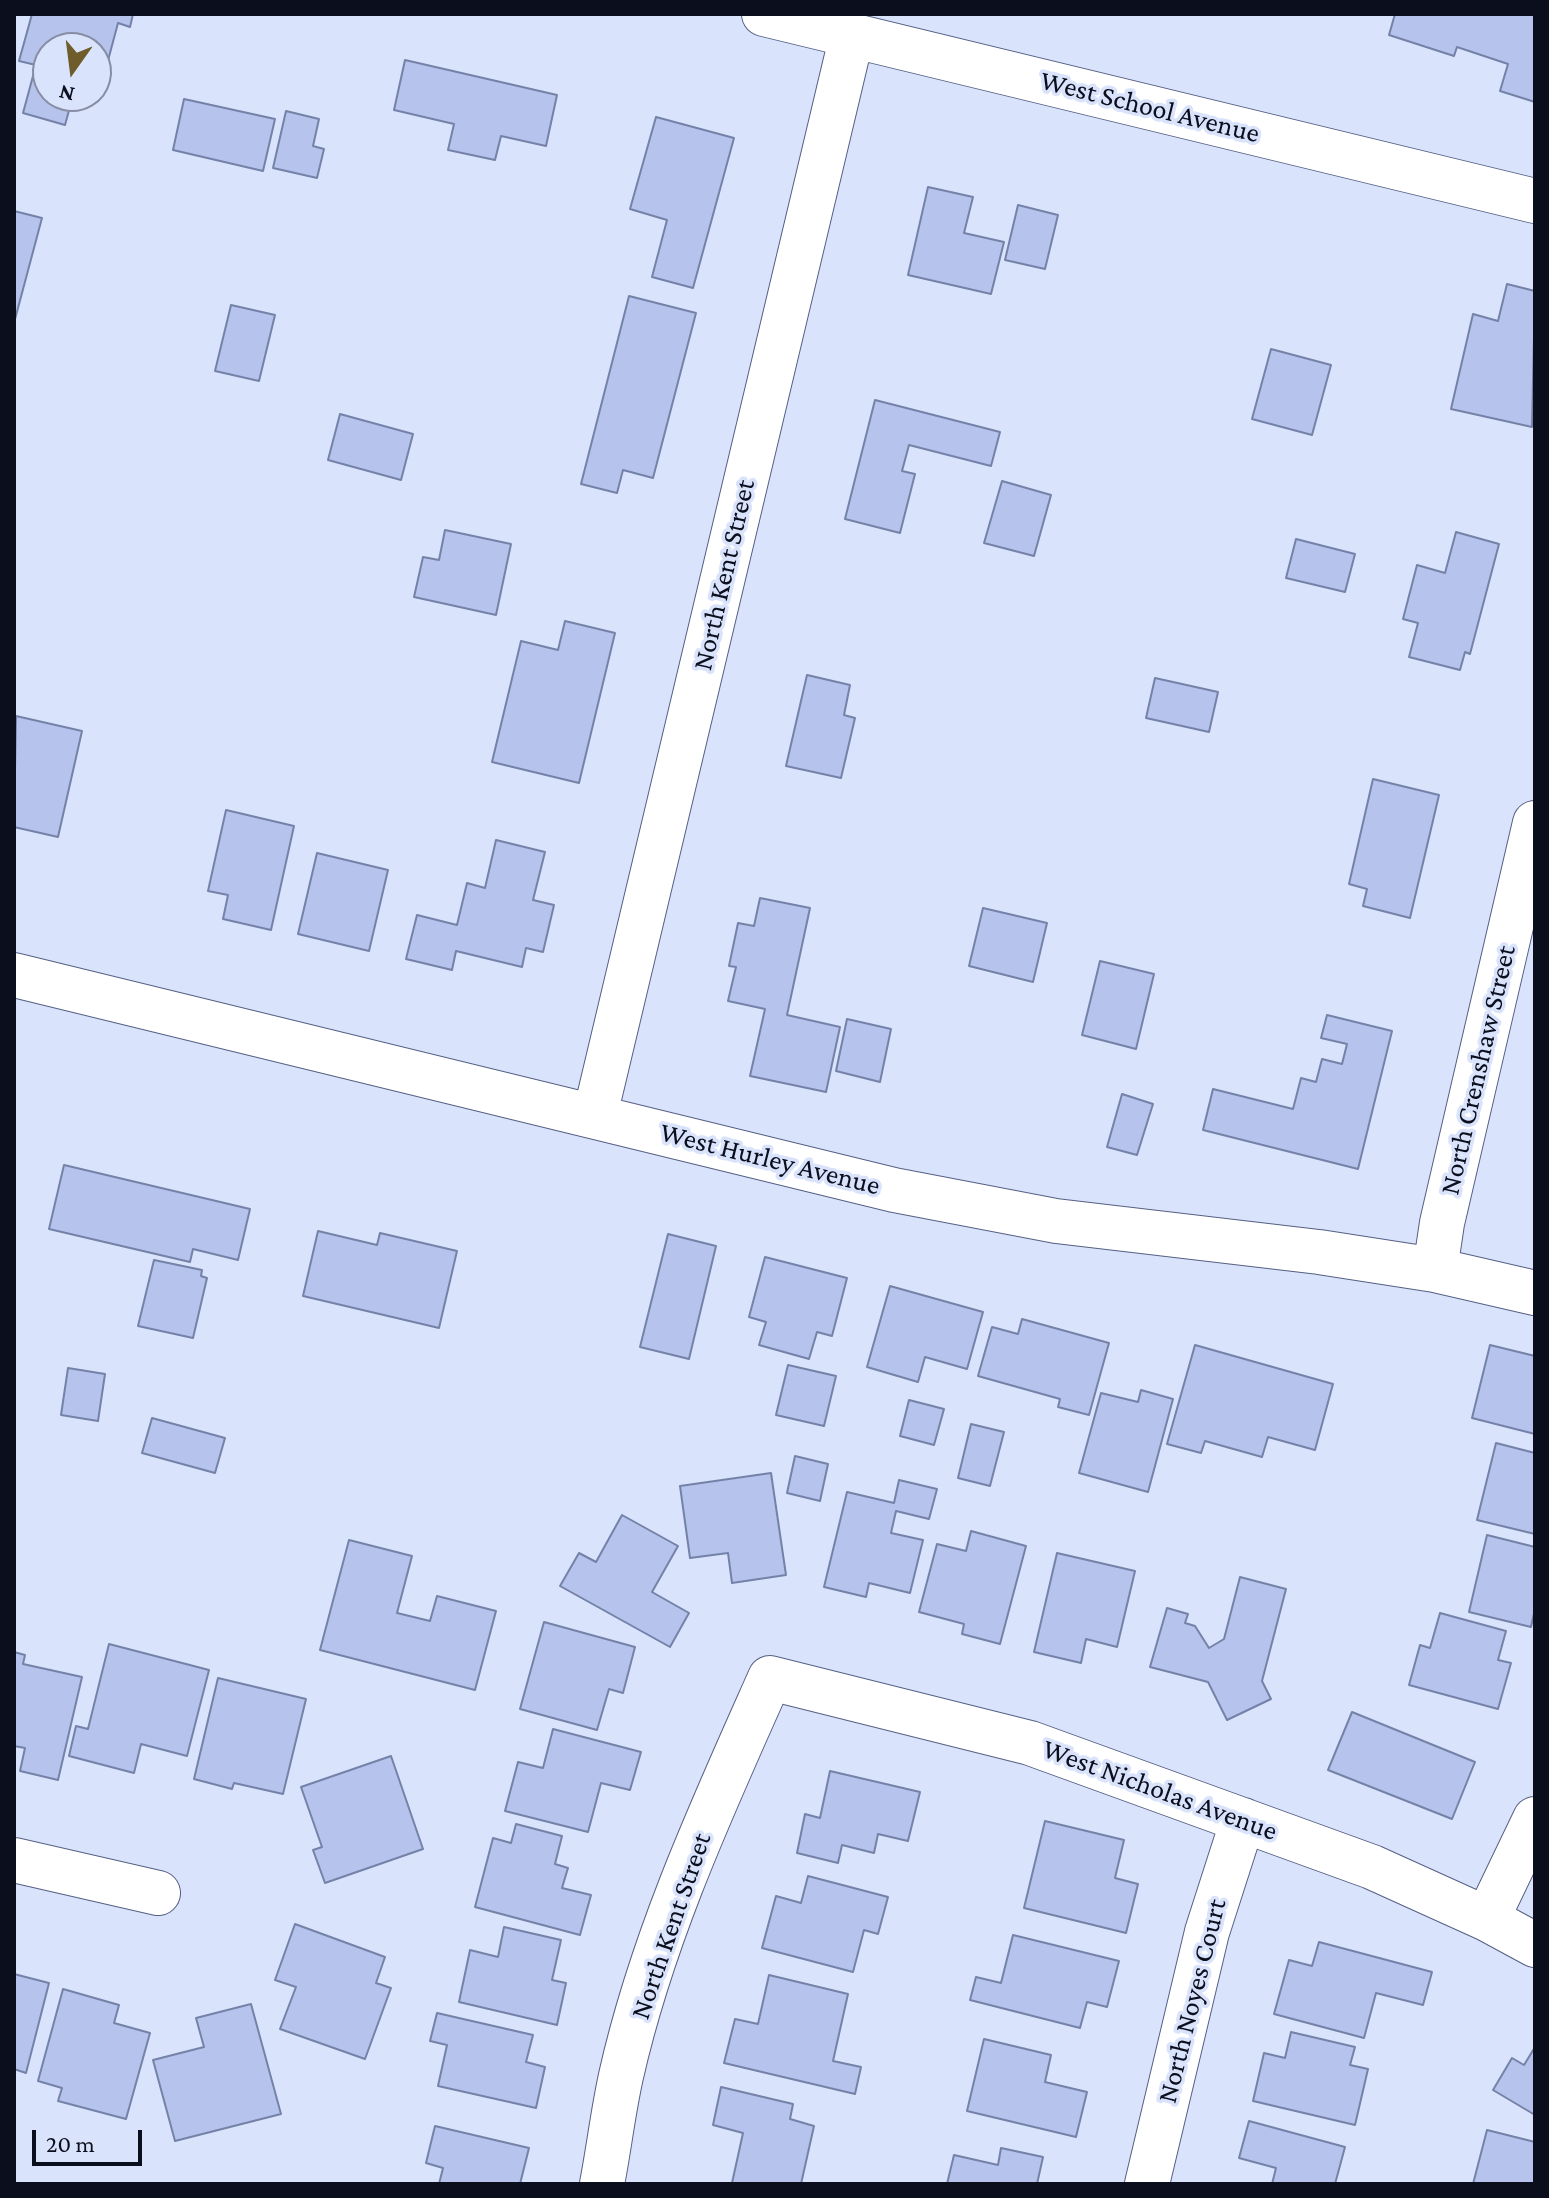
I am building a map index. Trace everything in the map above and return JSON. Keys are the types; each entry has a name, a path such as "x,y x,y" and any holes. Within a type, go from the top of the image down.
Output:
{"street":[{"name":"West School Avenue","path":"764,14 1535,201"},
{"name":"North Kent Street","path":"595,1115 852,35"},
{"name":"North Crenshaw Street","path":"1435,1270 1442,1223 1535,823"},
{"name":"West Hurley Avenue","path":"14,975 894,1190 1056,1221 1319,1252 1435,1270 1535,1293"},
{"name":"North Kent Street","path":"602,2184 621,2075 665,1930 717,1795 770,1678"},
{"name":"West Nicholas Avenue","path":"770,1678 1030,1743 1372,1867 1487,1919 1535,1945"},
{"path":"1487,1919 1535,1819"},
{"name":"North Noyes Court","path":"1147,2184 1207,1932 1243,1820"},
{"path":"14,1860 158,1893"}],"building":[{"path":"32,14 133,14 130,27 118,23 112,46 112,32 32,32 32,64 19,61"},
{"path":"1395,14 1535,14 1535,102 1500,91 1508,64 1457,47 1454,56 1389,35"},
{"path":"405,60 557,95 546,146 501,136 495,160 448,150 454,124 394,110"},
{"path":"32,80 32,112 69,112 65,125 23,113"},
{"path":"184,99 275,119 263,171 173,150"},
{"path":"286,111 319,119 313,146 324,149 317,178 273,168"},
{"path":"656,117 734,138 693,288 652,277 667,220 630,209"},
{"path":"928,187 973,197 964,233 1004,242 991,294 908,275"},
{"path":"1018,205 1058,215 1045,269 1005,260"},
{"path":"14,211 42,218 14,323"},
{"path":"1507,284 1535,291 1532,427 1451,409 1473,314 1498,321"},
{"path":"629,296 696,313 653,478 623,470 617,493 581,484"},
{"path":"231,305 275,315 259,381 215,371"},
{"path":"1271,349 1331,365 1312,435 1252,419"},
{"path":"875,400 1000,432 991,466 909,445 902,471 915,474 900,533 845,519"},
{"path":"340,414 413,434 401,480 328,460"},
{"path":"1002,481 1051,495 1034,556 984,543"},
{"path":"445,530 511,544 496,615 414,597 423,557 439,560"},
{"path":"1456,532 1499,544 1470,654 1465,652 1460,670 1409,657 1418,623 1403,619 1417,565 1445,573"},
{"path":"1296,539 1355,554 1345,592 1286,578"},
{"path":"565,621 615,633 579,783 492,762 521,641 558,650"},
{"path":"807,675 850,685 844,715 855,718 841,778 786,766"},
{"path":"1155,678 1218,692 1209,732 1146,718"},
{"path":"16,716 82,731 58,837 14,827"},
{"path":"1373,779 1439,795 1410,918 1363,906 1367,889 1349,884"},
{"path":"226,810 294,826 271,930 223,919 228,895 208,891"},
{"path":"496,840 545,852 533,900 554,905 543,952 526,948 522,967 456,951 452,970 406,959 417,915 457,925 467,883 485,888"},
{"path":"317,853 388,870 369,951 298,934"},
{"path":"760,898 810,908 787,1015 840,1027 826,1092 750,1076 765,1009 728,1001 736,967 729,966 738,923 754,926"},
{"path":"983,908 1047,923 1033,982 969,966"},
{"path":"1100,961 1154,974 1136,1049 1082,1035"},
{"path":"1327,1015 1392,1031 1358,1169 1203,1130 1213,1089 1293,1109 1301,1078 1316,1082 1322,1059 1342,1064 1347,1044 1321,1038"},
{"path":"847,1019 891,1029 880,1082 836,1071"},
{"path":"1122,1094 1153,1104 1137,1155 1107,1147"},
{"path":"64,1165 250,1209 238,1260 193,1249 190,1262 49,1229"},
{"path":"318,1231 377,1245 380,1233 457,1251 439,1328 303,1296"},
{"path":"668,1234 716,1246 689,1359 640,1347"},
{"path":"765,1257 847,1278 832,1336 817,1332 809,1359 759,1345 766,1322 749,1317"},
{"path":"154,1260 202,1270 201,1276 207,1278 193,1338 138,1326"},
{"path":"890,1286 983,1312 967,1369 925,1357 918,1382 867,1367"},
{"path":"1022,1319 1109,1343 1089,1415 1058,1407 1060,1399 978,1376 992,1327 1018,1334"},
{"path":"1195,1345 1333,1384 1315,1450 1268,1437 1262,1457 1205,1441 1201,1453 1167,1444"},
{"path":"1490,1345 1535,1356 1535,1434 1472,1418"},
{"path":"788,1365 836,1376 824,1426 776,1415"},
{"path":"68,1368 105,1374 98,1421 61,1415"},
{"path":"1141,1390 1173,1399 1148,1492 1079,1473 1101,1393 1138,1402"},
{"path":"909,1400 944,1409 934,1445 900,1436"},
{"path":"152,1418 225,1438 215,1473 142,1453"},
{"path":"971,1424 1004,1432 990,1486 958,1478"},
{"path":"1496,1443 1535,1453 1535,1534 1477,1520"},
{"path":"795,1456 828,1464 820,1501 787,1493"},
{"path":"771,1473 786,1575 732,1583 728,1553 690,1558 680,1486"},
{"path":"899,1480 937,1489 929,1519 896,1511 891,1533 923,1540 910,1593 869,1583 866,1597 824,1587 847,1492 894,1503"},
{"path":"622,1515 678,1546 652,1592 689,1613 670,1647 560,1586 579,1553 596,1562"},
{"path":"971,1531 1026,1546 1000,1644 962,1634 964,1624 919,1612 937,1544 966,1551"},
{"path":"1487,1535 1535,1547 1535,1609 1531,1627 1469,1612"},
{"path":"349,1540 412,1556 397,1613 430,1621 437,1596 496,1611 475,1690 320,1650"},
{"path":"1057,1553 1135,1571 1117,1647 1086,1639 1081,1663 1034,1652"},
{"path":"1240,1577 1286,1589 1262,1681 1271,1699 1227,1720 1208,1682 1150,1667 1167,1608 1188,1614 1185,1623 1195,1626 1209,1648 1224,1639"},
{"path":"1440,1613 1506,1631 1498,1660 1511,1663 1498,1709 1409,1685 1420,1645 1430,1648"},
{"path":"544,1622 635,1647 623,1693 609,1689 597,1730 520,1709"},
{"path":"109,1644 209,1670 187,1756 141,1744 134,1773 69,1756 76,1726 88,1729"},
{"path":"14,1652 25,1655 23,1664 82,1677 58,1780 20,1771 25,1748 14,1746"},
{"path":"218,1678 306,1699 283,1794 234,1783 232,1789 194,1779"},
{"path":"1352,1712 1475,1762 1452,1819 1328,1770"},
{"path":"553,1729 641,1752 630,1790 601,1783 588,1832 505,1811 518,1762 543,1768"},
{"path":"391,1756 423,1849 325,1883 313,1850 322,1847 301,1787"},
{"path":"830,1771 920,1792 908,1841 878,1834 874,1853 842,1845 838,1863 797,1853 805,1814 820,1818"},
{"path":"1045,1821 1124,1840 1115,1878 1138,1884 1126,1933 1024,1908"},
{"path":"516,1824 562,1836 555,1864 568,1868 562,1888 591,1895 580,1935 475,1907 493,1838 511,1843"},
{"path":"808,1876 888,1897 878,1934 864,1930 853,1972 762,1948 776,1896 801,1903"},
{"path":"295,1924 385,1957 376,1983 391,1988 365,2059 280,2029 296,1987 275,1980"},
{"path":"504,1927 561,1940 552,1980 566,1983 557,2025 459,2002 470,1950 498,1957"},
{"path":"1013,1935 1119,1961 1107,2007 1087,2002 1080,2028 970,2000 976,1977 1001,1983"},
{"path":"1319,1942 1432,1972 1423,2005 1376,1993 1364,2038 1274,2014 1289,1960 1312,1966"},
{"path":"14,1974 49,1983 26,2073 14,2069"},
{"path":"769,1975 848,1994 833,2061 861,2067 855,2094 724,2063 735,2019 758,2024"},
{"path":"63,1989 119,2005 114,2023 150,2033 126,2119 58,2101 62,2088 38,2081"},
{"path":"251,2004 281,2114 175,2141 153,2060 204,2047 196,2018"},
{"path":"437,2013 533,2035 526,2062 545,2067 536,2108 438,2086 447,2045 430,2041"},
{"path":"1291,2032 1355,2047 1350,2065 1368,2069 1355,2125 1253,2101 1264,2053 1285,2058"},
{"path":"984,2039 1051,2055 1045,2082 1087,2092 1076,2137 967,2111"},
{"path":"1535,2047 1535,2115 1493,2090 1512,2058 1524,2065"},
{"path":"721,2087 793,2104 790,2119 814,2126 801,2184 732,2183 743,2133 713,2125"},
{"path":"1249,2121 1345,2147 1335,2184 1272,2184 1276,2168 1239,2158"},
{"path":"435,2126 529,2148 520,2184 439,2184 443,2168 426,2163"},
{"path":"1487,2130 1535,2142 1535,2184 1473,2184"},
{"path":"1001,2148 1043,2157 1037,2184 947,2184 954,2155 998,2165"}]}
